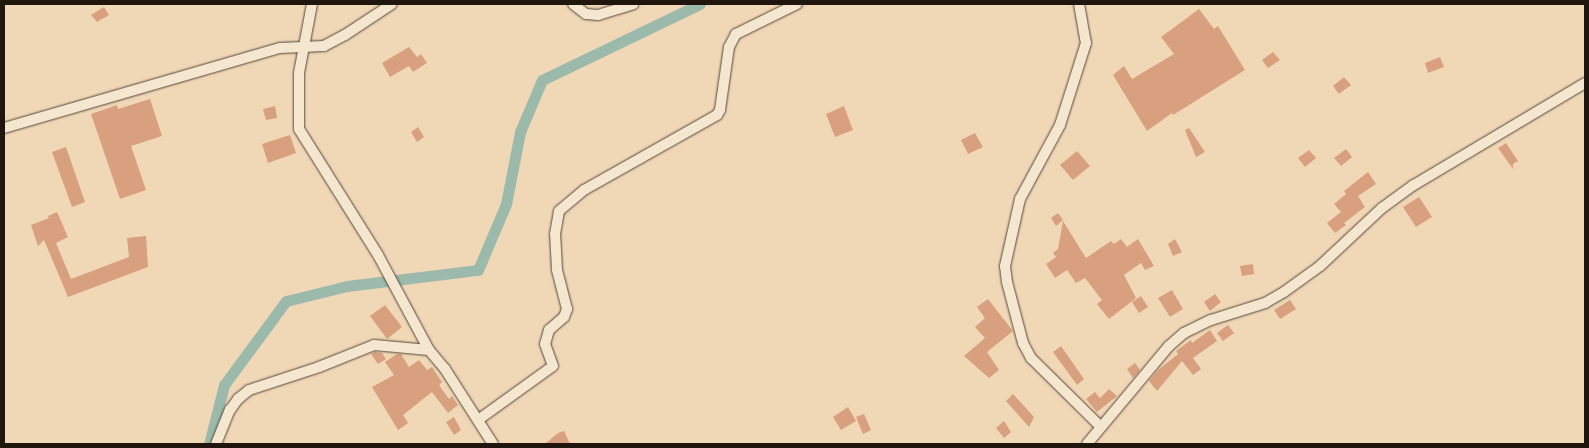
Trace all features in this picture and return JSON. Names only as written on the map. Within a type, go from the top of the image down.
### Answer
[{"type":"street","points":[[312,4],[299,73],[299,129],[378,255],[429,350],[445,370],[494,444]]},
{"type":"street","points":[[4,128],[280,48],[324,46],[345,35],[392,4]]},
{"type":"street","points":[[573,4],[586,14],[598,15],[633,4]]},
{"type":"street","points":[[478,420],[553,366],[545,344],[549,330],[564,317],[567,309],[557,270],[556,234],[559,210],[584,190],[717,115],[720,110],[729,47],[736,34],[782,8],[797,4]]},
{"type":"street","points":[[1079,4],[1086,43],[1060,125],[1020,199],[1005,266],[1008,291],[1023,343],[1031,358],[1101,427]]},
{"type":"street","points":[[1087,444],[1169,346],[1184,333],[1211,320],[1265,303],[1284,292],[1320,266],[1382,208],[1414,186],[1585,83]]},
{"type":"street","points":[[216,444],[230,410],[238,399],[249,390],[319,367],[374,345],[429,350]]},
{"type":"building","points":[[104,7],[109,15],[97,22],[91,15]]},
{"type":"building","points":[[1199,9],[1214,29],[1218,26],[1245,70],[1173,115],[1172,113],[1147,131],[1113,75],[1124,66],[1132,79],[1174,54],[1161,37]]},
{"type":"building","points":[[409,47],[417,57],[421,54],[427,63],[413,72],[409,66],[390,77],[382,63]]},
{"type":"building","points":[[1273,52],[1280,60],[1268,68],[1262,60]]},
{"type":"building","points":[[1440,57],[1444,67],[1428,73],[1425,63]]},
{"type":"building","points":[[1344,77],[1351,85],[1339,94],[1333,86]]},
{"type":"building","points":[[150,99],[162,136],[131,146],[146,190],[120,199],[91,114],[117,105],[118,109]]},
{"type":"building","points":[[275,106],[277,118],[266,120],[263,109]]},
{"type":"building","points":[[844,106],[853,130],[835,137],[826,114]]},
{"type":"building","points":[[418,127],[424,137],[417,142],[411,132]]},
{"type":"building","points":[[1189,128],[1205,152],[1196,157],[1185,130]]},
{"type":"building","points":[[975,133],[983,147],[968,154],[961,140]]},
{"type":"building","points":[[290,135],[296,153],[268,163],[262,144]]},
{"type":"building","points":[[1506,143],[1518,161],[1513,164],[1513,169],[1498,148]]},
{"type":"building","points":[[66,147],[85,202],[72,207],[52,152]]},
{"type":"building","points":[[1346,149],[1352,157],[1341,166],[1334,158]]},
{"type":"building","points":[[1309,150],[1316,158],[1305,167],[1298,158]]},
{"type":"building","points":[[1077,151],[1090,166],[1073,180],[1060,165]]},
{"type":"building","points":[[1368,172],[1376,184],[1358,196],[1365,207],[1344,223],[1346,225],[1335,233],[1327,223],[1341,212],[1334,204],[1346,194],[1344,191]]},
{"type":"building","points":[[1419,197],[1432,217],[1416,227],[1403,207]]},
{"type":"building","points":[[57,212],[68,237],[56,243],[71,279],[129,257],[127,238],[146,236],[148,267],[68,297],[44,240],[38,246],[31,225],[49,218],[48,216]]},
{"type":"building","points":[[1058,213],[1063,220],[1056,226],[1051,218]]},
{"type":"building","points":[[1063,221],[1086,258],[1111,241],[1114,244],[1121,239],[1127,247],[1138,239],[1154,266],[1145,270],[1141,263],[1124,275],[1136,298],[1109,319],[1097,304],[1102,300],[1085,278],[1076,283],[1067,270],[1055,278],[1046,264],[1056,257],[1053,253],[1058,249]]},
{"type":"building","points":[[1175,239],[1182,252],[1173,256],[1168,244]]},
{"type":"building","points":[[1253,264],[1254,274],[1242,276],[1240,266]]},
{"type":"building","points":[[1172,290],[1183,309],[1170,317],[1158,298]]},
{"type":"building","points":[[1215,294],[1221,302],[1210,311],[1204,302]]},
{"type":"building","points":[[1141,296],[1148,307],[1139,313],[1132,302]]},
{"type":"building","points":[[988,299],[1013,331],[987,352],[999,370],[989,378],[964,356],[985,338],[975,327],[985,318],[977,307]]},
{"type":"building","points":[[1290,300],[1296,309],[1280,319],[1274,310]]},
{"type":"building","points":[[385,305],[402,327],[387,339],[370,316]]},
{"type":"building","points":[[1228,325],[1234,333],[1223,341],[1217,333]]},
{"type":"building","points":[[1210,330],[1217,341],[1193,358],[1201,369],[1193,375],[1182,361],[1157,391],[1149,381],[1158,370],[1178,354],[1176,351],[1191,340],[1192,343]]},
{"type":"building","points":[[1061,346],[1084,379],[1077,385],[1053,352]]},
{"type":"building","points":[[375,352],[382,353],[386,359],[378,364],[371,354]]},
{"type":"building","points":[[397,354],[401,354],[409,367],[419,360],[427,370],[432,367],[442,382],[439,385],[449,399],[452,396],[458,405],[448,413],[432,392],[403,415],[408,423],[398,430],[372,387],[394,375],[385,362]]},
{"type":"building","points":[[1135,363],[1140,370],[1133,378],[1127,369]]},
{"type":"building","points":[[1109,389],[1117,396],[1097,412],[1086,399],[1095,392],[1100,398]]},
{"type":"building","points":[[1013,394],[1034,417],[1029,427],[1006,401]]},
{"type":"building","points":[[848,407],[856,421],[841,430],[833,417]]},
{"type":"building","points":[[864,414],[871,430],[863,434],[856,417]]},
{"type":"building","points":[[454,417],[461,430],[454,435],[446,422]]},
{"type":"building","points":[[1004,421],[1011,432],[1004,438],[996,428]]},
{"type":"building","points":[[564,431],[570,444],[545,444],[558,433]]},
{"type":"waterway","points":[[209,444],[224,385],[286,301],[347,286],[478,270],[506,204],[520,132],[542,80],[700,4]]}]
